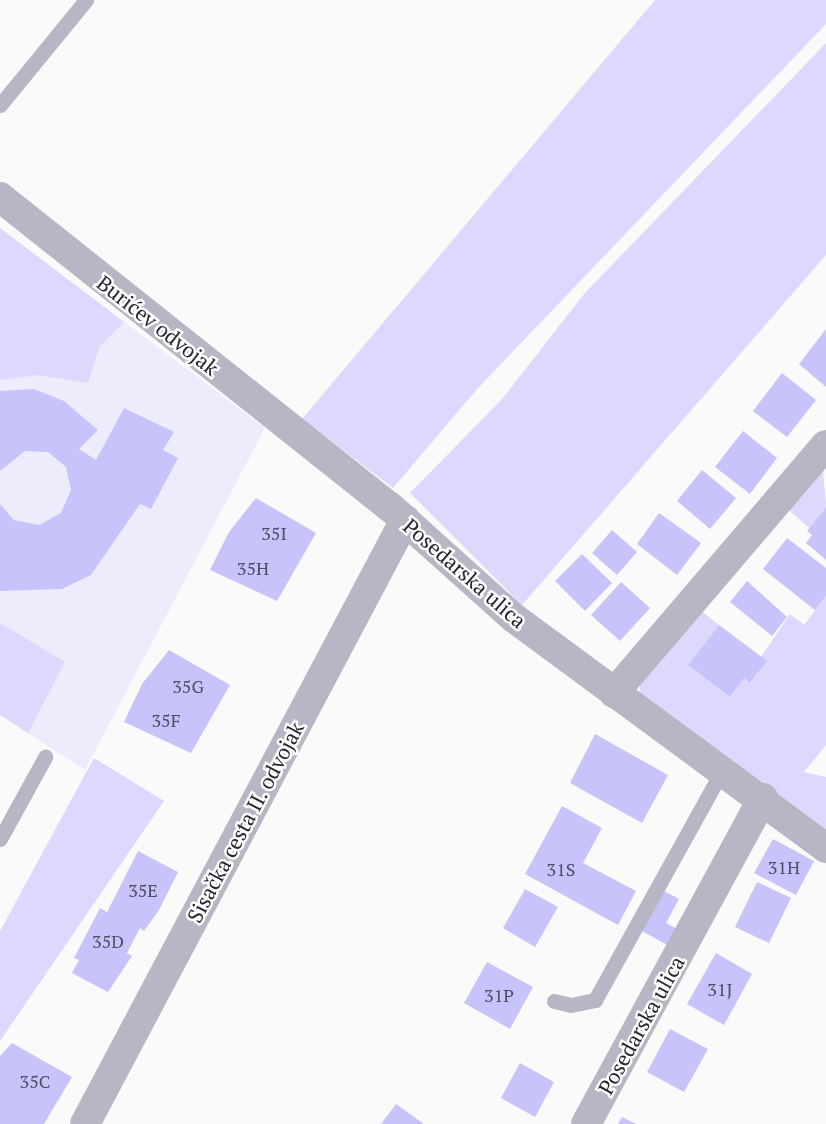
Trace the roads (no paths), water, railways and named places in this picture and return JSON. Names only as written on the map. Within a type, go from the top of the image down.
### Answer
[{"type":"street","name":"Burićev odvojak","points":[[0,197],[318,450]]},
{"type":"street","points":[[614,693],[826,445]]},
{"type":"street","name":"Posedarska ulica","points":[[318,450],[405,520],[514,618],[614,693],[763,798],[826,848]]},
{"type":"street","name":"Sisačka cesta II. odvojak","points":[[85,1124],[405,520]]},
{"type":"street","name":"Posedarska ulica","points":[[586,1124],[763,798]]},
{"type":"lane","points":[[0,105],[86,0]]},
{"type":"lane","points":[[0,839],[45,757]]},
{"type":"lane","points":[[554,1001],[586,1005],[595,1000],[722,771]]}]
